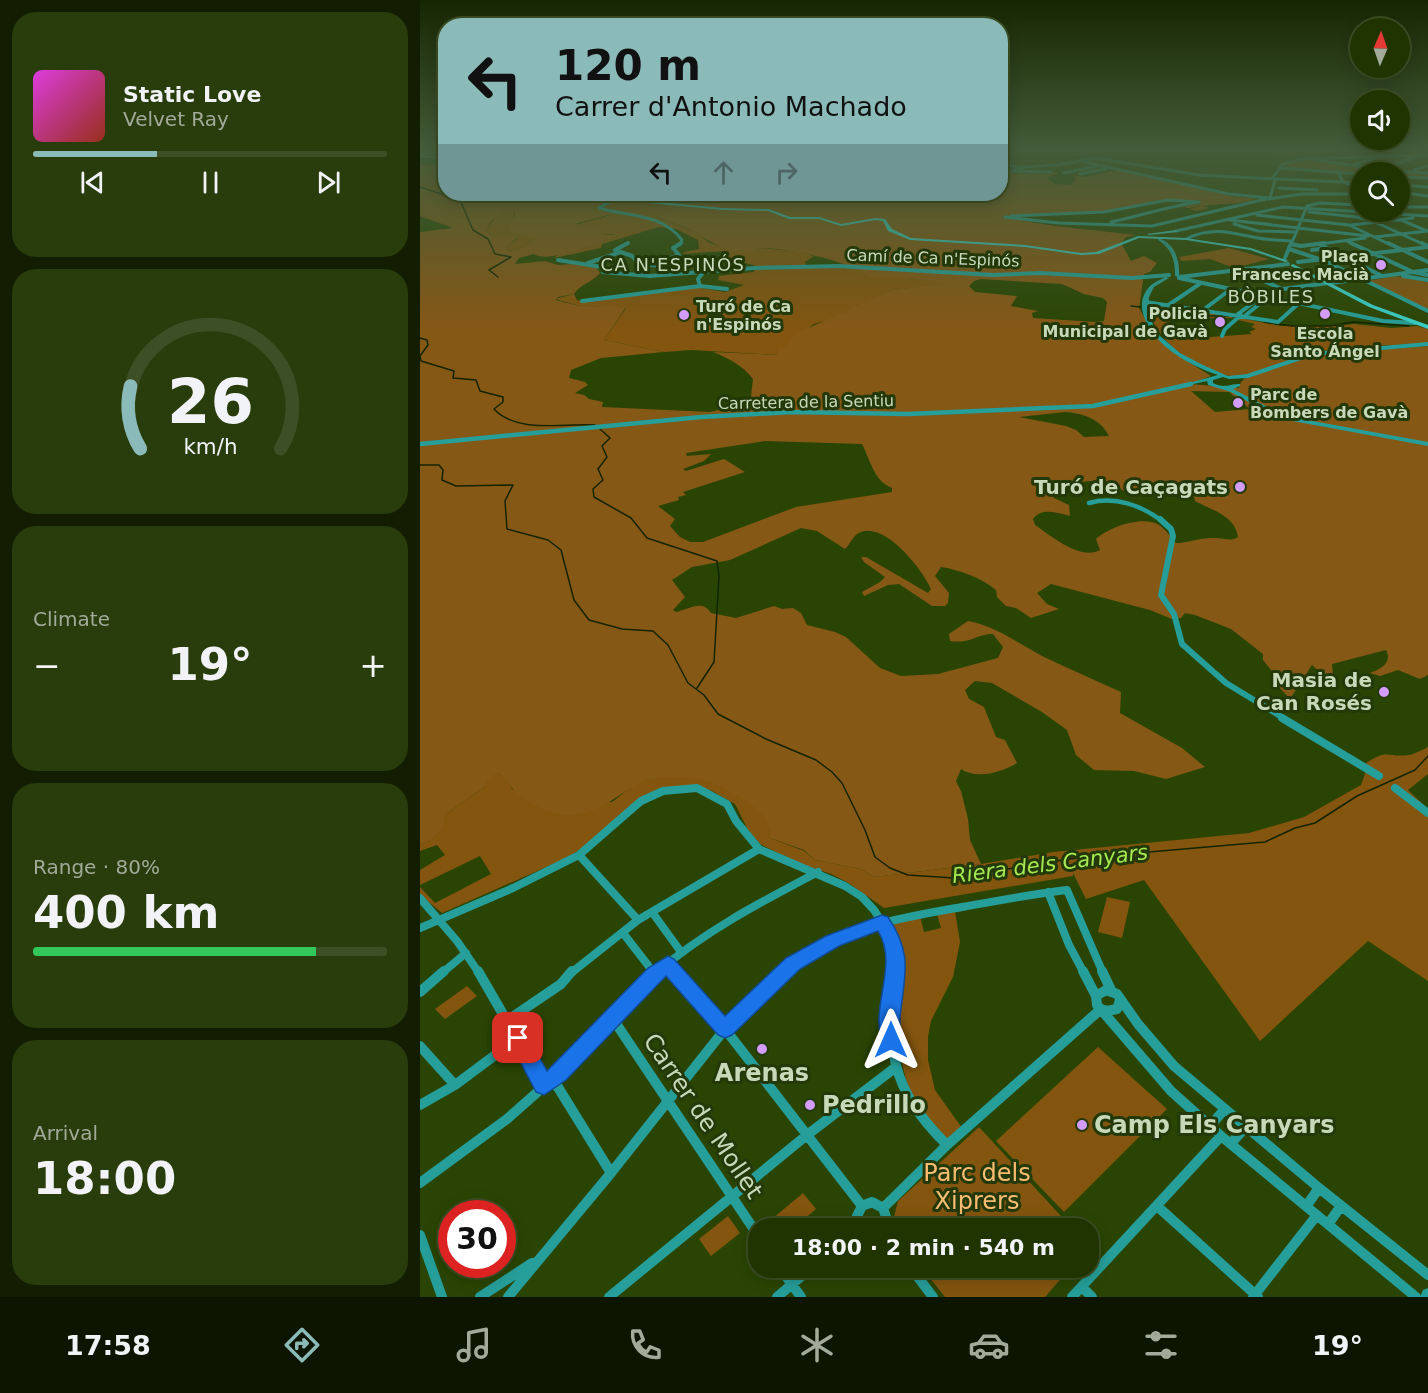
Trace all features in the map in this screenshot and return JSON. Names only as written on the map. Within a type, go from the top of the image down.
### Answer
[{"type":"main road","points":[[724,210],[765,210],[789,218],[819,218],[841,225],[879,219],[885,220],[890,230],[907,238],[1023,246],[1067,253],[1093,254],[1131,238],[1167,234],[1239,246],[1292,262],[1371,306],[1428,326]]},
{"type":"main road","points":[[1167,234],[1247,247],[1292,262]]},
{"type":"main road","points":[[1330,283],[1375,306],[1428,326]]},
{"type":"street","points":[[607,210],[650,217],[676,230],[682,240],[680,245],[673,248],[679,255],[650,266]]},
{"type":"street","points":[[1116,210],[1005,217],[1058,223],[1148,226],[1167,234],[1269,210]]},
{"type":"street","points":[[1111,223],[1164,210]]},
{"type":"street","points":[[1167,234],[1235,210]]},
{"type":"street","points":[[1287,210],[1296,210]]},
{"type":"street","points":[[1292,262],[1289,249],[1305,210]]},
{"type":"street","points":[[1308,210],[1350,216]]},
{"type":"street","points":[[1314,210],[1350,212]]},
{"type":"street","points":[[1257,215],[1349,225],[1428,262]]},
{"type":"street","points":[[1410,215],[1428,217]]},
{"type":"street","points":[[1410,216],[1428,217]]},
{"type":"street","points":[[1410,218],[1423,216]]},
{"type":"street","points":[[1297,230],[1231,222],[1260,231],[1297,230],[1312,229],[1375,222],[1428,246]]},
{"type":"street","points":[[1406,222],[1428,231]]},
{"type":"street","points":[[1188,238],[1204,231],[1229,230],[1242,226]]},
{"type":"street","points":[[1312,229],[1374,237]]},
{"type":"street","points":[[1229,230],[1301,246],[1428,231]]},
{"type":"street","points":[[1167,234],[1178,267],[1171,277]]},
{"type":"street","points":[[1347,240],[1413,272],[1428,275]]},
{"type":"street","points":[[628,243],[615,248],[632,256],[639,264],[688,266],[711,261],[719,264],[699,277],[700,286]]},
{"type":"street","points":[[1319,244],[1383,276]]},
{"type":"street","points":[[1378,246],[1390,245]]},
{"type":"street","points":[[1241,394],[1238,383],[1188,360],[1161,340],[1150,325],[1145,305],[1151,288],[1171,277],[1428,246]]},
{"type":"street","points":[[1312,250],[1327,248]]},
{"type":"street","points":[[1289,249],[1322,259],[1396,298],[1428,311]]},
{"type":"street","points":[[585,264],[622,252]]},
{"type":"street","points":[[1322,254],[1335,252]]},
{"type":"street","name":"Camí de Ca n'Espinós","points":[[558,260],[600,266],[603,272],[635,275],[839,266],[993,275],[1040,273],[1132,278],[1171,277]]},
{"type":"street","points":[[1238,270],[1283,289]]},
{"type":"street","points":[[1222,336],[1225,329],[1265,296],[1283,289],[1428,270]]},
{"type":"street","points":[[1394,275],[1428,280]]},
{"type":"street","points":[[1171,277],[1383,321],[1415,323]]},
{"type":"street","points":[[1167,306],[1201,283]]},
{"type":"street","points":[[582,301],[700,286],[727,289]]},
{"type":"street","points":[[1203,310],[1231,289]]},
{"type":"street","points":[[1242,315],[1265,296]]},
{"type":"street","points":[[1145,305],[1203,310],[1278,322],[1299,303]]},
{"type":"street","points":[[1227,377],[1246,376],[1312,354],[1428,344]]},
{"type":"street","points":[[1206,369],[1211,378],[1209,382],[1217,387]]},
{"type":"street","points":[[1225,388],[1238,383],[1246,376]]},
{"type":"street","name":"Carretera de la Sentiu","points":[[420,444],[701,417],[792,412],[908,414],[1093,406],[1211,378],[1227,377]]},
{"type":"street","name":"Carretera de la Sentiu","points":[[1191,384],[1225,388]]},
{"type":"street","points":[[1225,388],[1241,394],[1268,413],[1295,421],[1428,444]]},
{"type":"street","points":[[1089,503],[1101,499],[1113,500],[1164,520],[1173,532],[1163,573],[1161,595],[1175,615],[1180,641],[1205,668],[1286,721],[1304,728],[1356,759],[1379,776]]},
{"type":"street","points":[[420,928],[513,888],[579,855],[641,801],[663,791],[697,788],[724,801],[759,849],[845,885],[862,897],[882,922],[893,939],[896,966],[890,1021],[896,1067],[904,1092],[925,1122],[947,1145]]},
{"type":"street","points":[[1395,788],[1428,813]]},
{"type":"street","points":[[508,1020],[561,984],[574,969],[638,920],[759,849]]},
{"type":"street","points":[[579,855],[638,920]]},
{"type":"street","points":[[420,1182],[450,1163],[507,1119],[559,1073],[655,974],[681,952],[739,914],[818,872]]},
{"type":"street","points":[[512,1295],[536,1261],[611,1173],[725,1029],[793,963],[832,941],[882,922],[917,913],[1067,890],[1087,941],[1111,990],[1174,1066],[1224,1110],[1428,1275]]},
{"type":"street","points":[[1048,892],[1069,945],[1096,996],[1095,1000],[1171,1091],[1221,1136],[1416,1297]]},
{"type":"street","points":[[420,898],[466,953],[508,1020],[544,1085]]},
{"type":"street","points":[[652,912],[681,952]]},
{"type":"street","points":[[623,933],[655,974]]},
{"type":"street","points":[[420,992],[466,953]]},
{"type":"street","points":[[668,964],[725,1029],[862,1206]]},
{"type":"street","points":[[1096,996],[1102,991],[1111,990]]},
{"type":"street","points":[[1101,1009],[1107,1011],[1117,1009],[1120,1000]]},
{"type":"street","points":[[884,1208],[947,1145],[1101,1009]]},
{"type":"street","name":"Carrer de Mollet","points":[[613,1019],[748,1222]]},
{"type":"street","points":[[420,1105],[455,1085],[518,1038]]},
{"type":"street","points":[[420,1046],[455,1085]]},
{"type":"street","points":[[609,1297],[807,1135],[896,1067]]},
{"type":"street","points":[[544,1085],[556,1084],[611,1173]]},
{"type":"street","points":[[1210,1126],[1224,1110]]},
{"type":"street","points":[[1231,1143],[1246,1127]]},
{"type":"street","points":[[1072,1297],[1221,1136]]},
{"type":"street","points":[[1307,1205],[1319,1188]]},
{"type":"street","points":[[858,1218],[862,1206],[872,1202],[884,1208]]},
{"type":"street","points":[[1157,1206],[1255,1296],[1317,1215]]},
{"type":"street","points":[[1329,1223],[1341,1206]]},
{"type":"street","points":[[884,1208],[884,1218]]},
{"type":"street","points":[[420,1235],[442,1297]]},
{"type":"street","points":[[480,1297],[536,1261]]},
{"type":"street","points":[[788,1278],[801,1297]]},
{"type":"street","points":[[777,1297],[799,1278]]},
{"type":"street","points":[[919,1278],[933,1297]]},
{"type":"street","points":[[1082,1287],[1092,1297]]},
{"type":"green space","points":[[501,210],[514,210],[515,235],[536,237],[524,247],[509,251],[508,246],[518,238],[495,237],[486,230]]},
{"type":"green space","points":[[601,210],[673,210],[657,217],[693,231],[710,243],[742,254],[763,248],[800,252],[814,256],[805,262],[806,266],[848,266],[862,272],[868,278],[910,278],[942,285],[892,290],[835,318],[814,324],[779,355],[691,350],[664,352],[604,340],[626,308],[580,306],[555,299],[574,294],[577,300],[585,302],[695,287],[725,292],[744,285],[718,280],[719,276],[754,272],[756,266],[725,257],[724,251],[683,254],[699,249],[698,240],[676,229],[659,227],[602,244],[601,248],[554,258],[562,252],[577,250],[615,234],[599,234],[602,227],[575,225],[614,214]]},
{"type":"green space","points":[[1229,248],[1269,259],[1234,268],[1210,259],[1181,261],[1179,257]]},
{"type":"green space","points":[[1396,276],[1428,282],[1428,310],[1367,281]]},
{"type":"green space","points":[[1150,306],[1234,315],[1232,318],[1167,318],[1173,327],[1211,337],[1252,334],[1249,332],[1256,329],[1251,327],[1255,324],[1238,320],[1240,318],[1281,326],[1354,324],[1392,328],[1417,326],[1428,329],[1428,343],[1331,350],[1309,354],[1255,373],[1235,376],[1208,370],[1180,353],[1158,331]]},
{"type":"green space","points":[[1428,747],[1428,774],[1408,790],[1428,809],[1392,788],[1428,817],[1428,981],[1368,941],[1260,1041],[1144,880],[1086,899],[1073,873],[1073,876],[884,908],[847,882],[798,863],[760,844],[748,830],[735,804],[712,791],[697,786],[663,788],[569,857],[442,913],[420,895],[420,887],[435,903],[491,874],[480,856],[420,885],[420,870],[445,855],[437,845],[420,851],[420,845],[430,841],[441,829],[446,814],[483,788],[490,777],[498,773],[508,779],[512,789],[612,802],[642,781],[682,777],[710,781],[734,792],[763,812],[770,828],[770,838],[804,851],[815,860],[861,869],[874,877],[981,864],[1053,852],[1249,833],[1304,817],[1361,785],[1366,763],[1374,758],[1384,755],[1409,755]]},
{"type":"green space","points":[[1107,897],[1130,902],[1122,938],[1098,932]]},
{"type":"green space","points":[[955,911],[960,942],[953,977],[931,1021],[928,1037],[928,1060],[935,1090],[962,1128],[946,1142],[916,1103],[906,1081],[897,1026],[900,959],[888,923],[920,916],[924,932],[941,928],[937,914]]},
{"type":"green space","points":[[467,986],[477,996],[445,1019],[435,1009]]},
{"type":"green space","name":"Camp Els Canyars","points":[[1098,1047],[1167,1109],[1064,1212],[996,1141]]},
{"type":"green space","name":"Parc dels Xiprers","points":[[979,1127],[1063,1218],[894,1218],[898,1201]]},
{"type":"green space","points":[[803,1193],[816,1209],[806,1218],[773,1218]]},
{"type":"green space","points":[[728,1216],[740,1233],[711,1256],[699,1239]]},
{"type":"green space","name":"Parc dels Xiprers","points":[[930,1278],[1061,1278],[1045,1297],[945,1297]]},
{"type":"shaded area","points":[[420,210],[501,210],[499,216],[492,220],[486,230],[495,237],[518,237],[508,246],[509,251],[524,247],[535,238],[515,235],[509,229],[515,215],[514,210],[602,210],[616,213],[575,224],[585,227],[602,226],[600,234],[616,235],[599,243],[562,254],[541,256],[534,254],[519,258],[515,264],[545,261],[558,265],[574,264],[597,268],[600,273],[574,294],[558,297],[555,300],[580,306],[626,307],[604,340],[664,352],[601,358],[571,370],[569,378],[588,385],[575,393],[603,402],[602,407],[710,412],[750,405],[753,379],[735,363],[713,352],[778,355],[779,348],[787,346],[791,338],[802,331],[892,290],[942,284],[910,278],[868,278],[850,266],[836,261],[789,251],[765,248],[746,254],[738,253],[717,245],[685,227],[656,216],[672,210],[1114,210],[1001,217],[1136,235],[1126,237],[1121,243],[1131,261],[1144,256],[1157,263],[1150,272],[1144,274],[1139,308],[1147,322],[1147,327],[1171,351],[1211,376],[1190,384],[1239,388],[1244,379],[1305,358],[1327,354],[1428,346],[1428,675],[1420,679],[1398,670],[1380,676],[1370,673],[1387,662],[1386,650],[1332,664],[1333,675],[1326,678],[1312,665],[1290,699],[1278,686],[1279,680],[1263,660],[1263,654],[1231,629],[1195,615],[1185,613],[1181,618],[1172,619],[1150,610],[1051,584],[1037,593],[1047,604],[1059,609],[1031,618],[1016,608],[1006,606],[997,597],[996,590],[977,578],[941,567],[935,576],[949,593],[948,603],[945,606],[932,606],[899,584],[888,585],[864,596],[862,592],[885,577],[864,562],[861,557],[866,557],[928,593],[931,589],[920,570],[902,550],[881,534],[871,531],[858,533],[845,549],[817,531],[801,528],[730,560],[692,567],[672,580],[685,597],[673,610],[676,612],[700,606],[711,613],[736,618],[774,606],[782,609],[793,608],[801,613],[807,625],[846,637],[880,668],[901,676],[938,674],[998,658],[1003,647],[993,634],[958,642],[950,641],[949,634],[968,621],[979,623],[1044,657],[1121,692],[1120,713],[1182,748],[1205,767],[1166,779],[1134,771],[1094,770],[1076,755],[1067,730],[1042,712],[992,683],[975,681],[965,690],[969,699],[984,707],[996,737],[1005,740],[1017,763],[989,774],[974,774],[961,769],[956,781],[968,819],[970,840],[981,864],[874,877],[861,869],[815,860],[804,850],[770,838],[766,819],[760,811],[744,800],[715,784],[686,777],[645,781],[586,813],[566,815],[545,809],[517,794],[505,778],[498,773],[490,778],[483,788],[446,814],[442,829],[430,841],[420,845],[420,232],[453,228],[420,216]],"holes":[[[981,279],[1062,284],[1084,294],[1103,298],[1107,302],[1104,321],[1033,318],[1032,313],[1038,311],[1011,306],[1017,296],[975,292],[969,286]],[[1191,391],[1229,392],[1250,409],[1215,412]],[[1065,412],[1096,421],[1109,436],[1084,437],[1076,430],[1066,426],[1019,417]],[[765,441],[862,444],[873,469],[881,480],[892,488],[892,492],[796,507],[703,542],[690,542],[680,537],[670,526],[675,519],[658,506],[679,500],[678,497],[686,495],[683,492],[745,472],[724,459],[686,471],[683,469],[704,461],[711,454],[687,456],[686,453]],[[1104,480],[1126,492],[1167,489],[1193,491],[1195,501],[1227,518],[1232,523],[1238,537],[1230,540],[1205,538],[1176,543],[1159,525],[1144,521],[1109,530],[1096,539],[1100,550],[1092,553],[1075,550],[1035,525],[1033,519],[1041,513],[1050,512],[1070,516],[1069,505],[1054,498],[1049,491],[1051,484]]]},
{"type":"waterway","points":[[464,210],[473,230],[488,239],[495,254],[511,257],[489,270],[498,277]]},
{"type":"waterway","points":[[1131,306],[1141,307]]},
{"type":"waterway","points":[[1149,308],[1196,316],[1229,316]]},
{"type":"waterway","points":[[1264,322],[1292,326],[1330,326],[1353,322],[1409,326]]},
{"type":"waterway","points":[[420,338],[427,340],[428,345],[420,356],[421,361],[454,371],[453,378],[476,380],[480,391],[503,397],[503,402],[494,409],[504,417],[528,425],[595,425]]},
{"type":"waterway","points":[[600,429],[610,438],[602,446],[607,457],[598,469],[603,480],[593,489],[594,497],[631,518],[647,538],[717,561],[719,576],[714,662],[697,688]]},
{"type":"waterway","name":"Riera dels Canyars","points":[[420,465],[439,465],[443,470],[442,480],[456,486],[513,485],[505,501],[507,529],[548,540],[561,550],[574,600],[589,620],[622,629],[653,631],[668,645],[688,683],[704,695],[718,714],[766,739],[816,760],[832,772],[842,783],[865,830],[875,857],[890,868],[908,875],[954,878],[1068,859],[1265,842],[1295,828],[1315,823],[1357,796],[1415,770],[1428,756]]},
{"type":"place","name":"Plaça Francesc Macià","points":[[1381,265]]},
{"type":"place","name":"Escola Santo Ángel","points":[[1325,314]]},
{"type":"place","name":"Turó de Ca n'Espinós","points":[[684,315]]},
{"type":"place","name":"Policia Municipal de Gavà","points":[[1220,322]]},
{"type":"place","name":"Parc de Bombers de Gavà","points":[[1238,403]]},
{"type":"place","name":"Turó de Caçagats","points":[[1240,487]]},
{"type":"place","name":"Masia de Can Rosés","points":[[1384,692]]},
{"type":"place","name":"Arenas","points":[[762,1049]]},
{"type":"place","name":"Pedrillo","points":[[810,1105]]},
{"type":"place","name":"Camp Els Canyars","points":[[1082,1125]]},
{"type":"district","name":"CA N'ESPINÓS","points":[[673,264]]},
{"type":"district","name":"BÒBILES","points":[[1271,296]]},
{"type":"route","points":[[518,1038],[544,1085],[613,1019],[655,974],[668,964],[725,1029],[793,963],[832,941],[882,922],[893,939],[896,966],[890,1021],[891,1040]]}]
